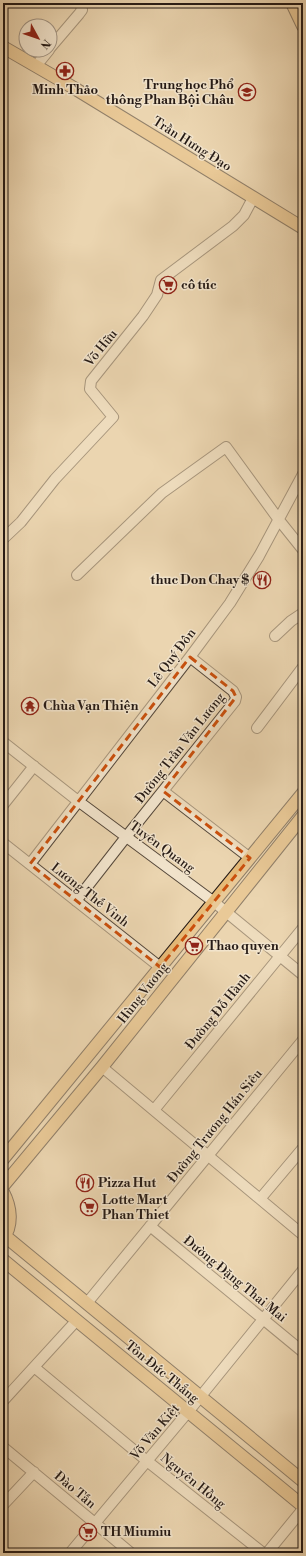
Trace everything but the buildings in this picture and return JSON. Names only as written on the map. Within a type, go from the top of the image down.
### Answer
[{"type":"main road","points":[[292,3],[303,26]]},
{"type":"main road","name":"Trần Hưng Đạo","points":[[3,48],[74,88],[303,228]]},
{"type":"main road","name":"Hùng Vương","points":[[3,1159],[303,793]]},
{"type":"main road","name":"Hùng Vương","points":[[3,1186],[102,1067],[225,911],[303,816]]},
{"type":"main road","points":[[3,1192],[10,1212],[9,1224],[4,1238]]},
{"type":"main road","name":"Tôn Đức Thắng","points":[[4,1238],[87,1303],[303,1481]]},
{"type":"main road","name":"Tôn Đức Thắng","points":[[3,1260],[303,1506]]},
{"type":"street","points":[[58,38],[82,10],[81,6]]},
{"type":"street","points":[[36,66],[42,58]]},
{"type":"street","name":"Võ Hữu","points":[[3,539],[21,522],[55,479],[113,417],[90,389],[91,380],[146,311],[157,295],[161,280],[233,226],[244,215],[253,198]]},
{"type":"street","points":[[77,574],[162,493],[226,447],[279,520],[303,550]]},
{"type":"street","name":"Lê Quý Đôn","points":[[30,864],[190,657],[246,578],[303,474]]},
{"type":"street","points":[[275,636],[291,621],[303,613]]},
{"type":"street","name":"Đường Trần Văn Lương","points":[[76,901],[235,701],[236,697],[233,691],[190,657]]},
{"type":"street","points":[[257,728],[303,668]]},
{"type":"street","name":"Tuyên Quang","points":[[3,742],[78,801],[214,902],[303,975]]},
{"type":"street","points":[[3,805],[34,766]]},
{"type":"street","points":[[163,791],[250,858]]},
{"type":"street","name":"Lương Thế Vinh","points":[[3,843],[160,967]]},
{"type":"street","name":"Đường Đỗ Hành","points":[[154,1110],[303,928]]},
{"type":"street","name":"Đường Trương Hán Siêu","points":[[87,1303],[303,1040]]},
{"type":"street","points":[[102,1067],[303,1235]]},
{"type":"street","points":[[260,1199],[303,1148]]},
{"type":"street","name":"Đường Đặng Thai Mai","points":[[150,1226],[303,1352]]},
{"type":"street","name":"Võ Văn Kiệt","points":[[70,1553],[96,1524],[201,1397],[303,1270]]},
{"type":"street","points":[[3,1401],[77,1320]]},
{"type":"street","name":"Nguyên Hồng","points":[[34,1367],[147,1461],[263,1553]]},
{"type":"street","name":"Đào Tấn","points":[[3,1447],[131,1553]]},
{"type":"street","points":[[3,1506],[34,1472]]},
{"type":"street","points":[[267,1553],[303,1509]]},
{"type":"highlighted area","points":[[190,657],[233,691],[236,697],[163,791],[250,858],[160,967],[30,864]]},
{"type":"place","name":"Minh Thảo","points":[[65,71]]},
{"type":"place","name":"Trung học Phổ thông Phan Bội Châu","points":[[247,92]]},
{"type":"place","name":"cô túc","points":[[168,285]]},
{"type":"place","name":"thuc Don Chay $","points":[[262,580]]},
{"type":"place","name":"Chùa Vạn Thiện","points":[[30,706]]},
{"type":"place","name":"Thao quyen","points":[[194,946]]},
{"type":"place","name":"Pizza Hut","points":[[85,1183]]},
{"type":"place","name":"Lotte Mart Phan Thiet","points":[[89,1207]]},
{"type":"place","name":"TH Miumiu","points":[[88,1532]]}]
